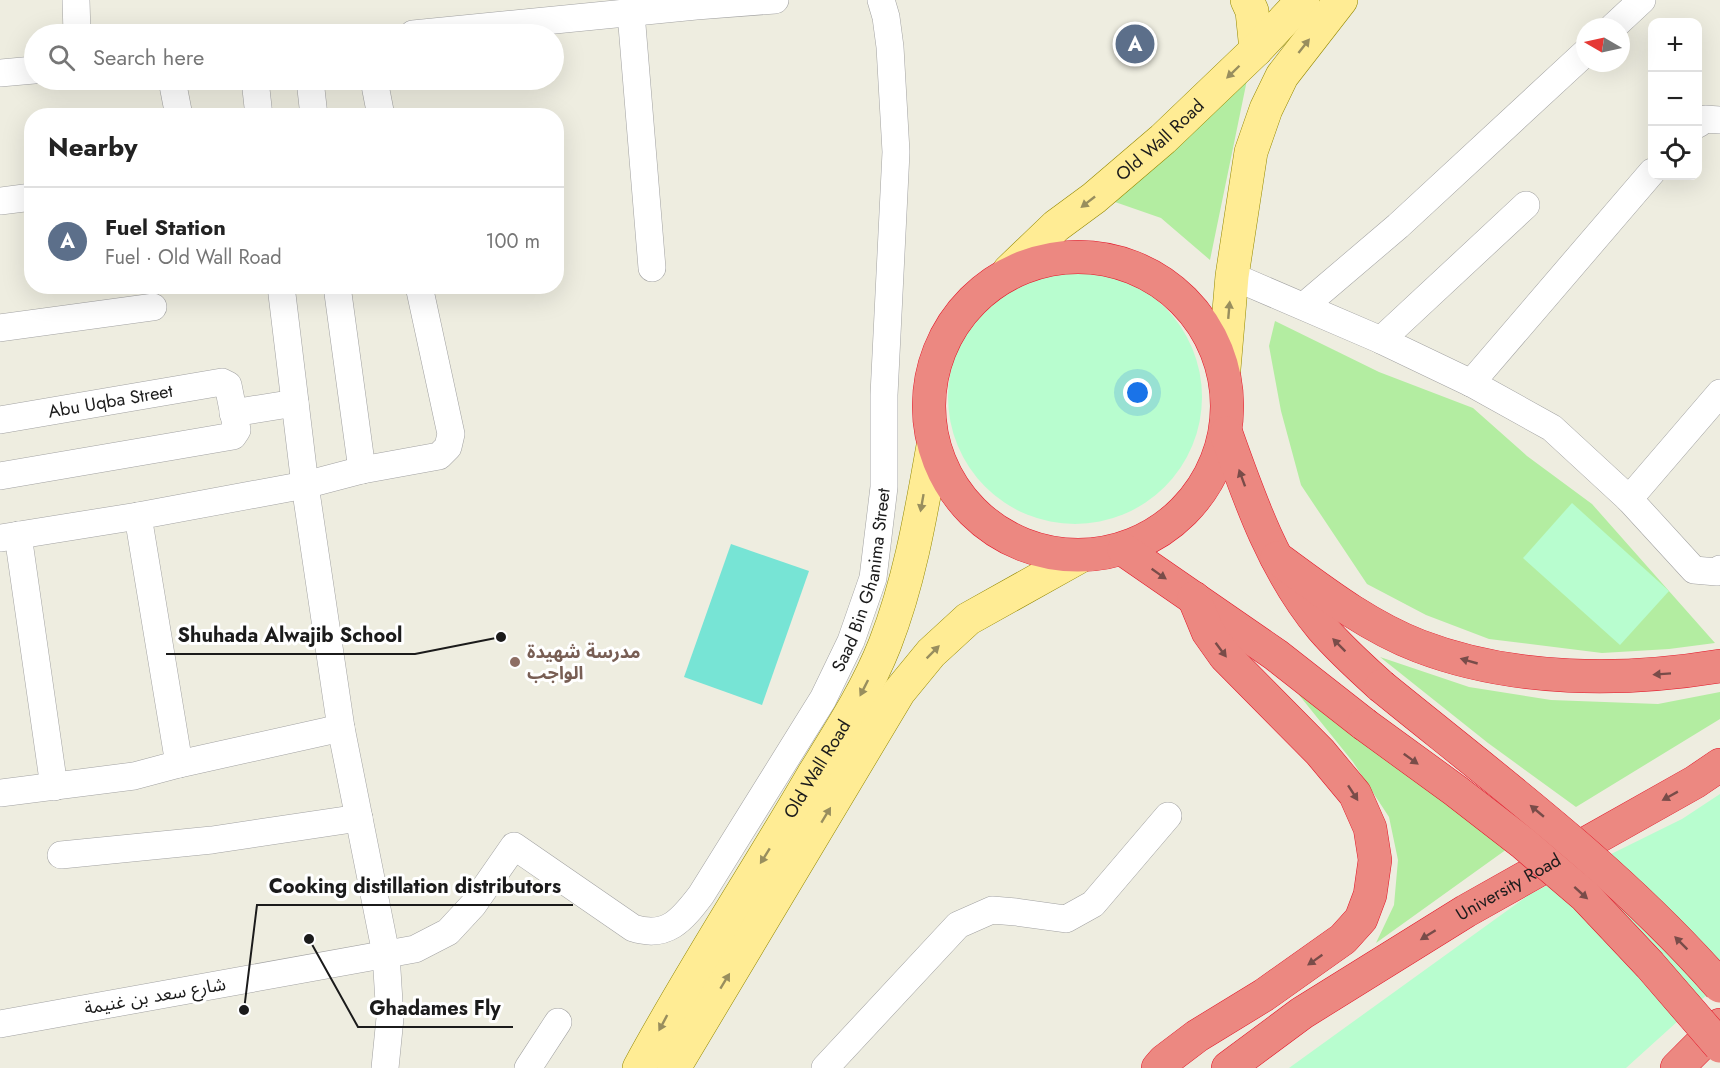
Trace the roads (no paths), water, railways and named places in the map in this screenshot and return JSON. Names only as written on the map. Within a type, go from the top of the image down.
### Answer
[{"type":"highway","points":[[1061,256],[1114,259],[1163,282],[1201,320],[1224,369],[1228,400],[1226,433],[1207,483],[1171,524],[1124,550],[1079,557],[1030,549],[989,528],[953,490],[933,446],[928,394],[940,345],[969,302],[1009,271],[1061,256]]},
{"type":"highway","points":[[1226,433],[1245,486],[1277,558],[1297,594],[1323,629],[1381,686],[1534,808],[1616,880],[1684,946],[1720,986]]},
{"type":"highway","points":[[1124,550],[1276,655],[1523,843],[1585,896],[1650,965],[1720,1046]]},
{"type":"highway","points":[[1277,558],[1330,597],[1370,622],[1419,646],[1478,663],[1551,674],[1618,677],[1677,673],[1720,666]]},
{"type":"highway","points":[[1158,1068],[1171,1055],[1197,1036],[1264,995],[1343,939],[1361,919],[1370,896],[1374,860],[1370,828],[1355,794],[1320,752],[1225,656],[1208,632],[1194,598]]},
{"type":"highway","name":"University Road","points":[[1302,1013],[1466,912],[1695,782],[1720,765]]},
{"type":"highway","points":[[1175,1068],[1302,1013]]},
{"type":"highway","points":[[1228,1068],[1302,1013]]},
{"type":"highway","points":[[1677,1068],[1720,1025]]},
{"type":"main road","points":[[1247,0],[1252,11],[1257,50]]},
{"type":"main road","name":"Old Wall Road","points":[[1009,271],[1056,226],[1094,198],[1163,139],[1257,50],[1303,0]]},
{"type":"main road","points":[[1224,369],[1232,276],[1251,152],[1266,109],[1282,76],[1341,0]]},
{"type":"main road","name":"Old Wall Road","points":[[639,1068],[669,1013],[855,704],[880,655],[906,582],[933,446]]},
{"type":"main road","name":"Old Wall Road","points":[[674,1068],[899,692],[931,653],[968,619],[1079,557]]},
{"type":"street","points":[[76,0],[77,24]]},
{"type":"street","points":[[517,24],[631,13],[696,3],[775,0]]},
{"type":"street","name":"شارع سعد بن غنيمة","points":[[0,1024],[415,949],[448,933],[473,905],[514,846],[633,928],[645,932],[659,932],[682,920],[701,895],[823,699],[851,641],[873,578],[884,487],[884,395],[896,152],[890,47],[881,0]]},
{"type":"street","points":[[1623,18],[1642,0]]},
{"type":"street","points":[[631,13],[652,268]]},
{"type":"street","points":[[1304,306],[1398,226],[1576,61]]},
{"type":"street","points":[[0,73],[24,71]]},
{"type":"street","points":[[174,90],[177,108]]},
{"type":"street","points":[[256,90],[258,108]]},
{"type":"street","points":[[310,90],[313,108]]},
{"type":"street","points":[[376,90],[379,108]]},
{"type":"street","points":[[1702,121],[1705,119],[1720,120]]},
{"type":"street","points":[[1471,384],[1648,178]]},
{"type":"street","points":[[0,201],[24,198]]},
{"type":"street","points":[[1381,340],[1526,205]]},
{"type":"street","points":[[1232,276],[1381,340],[1471,384],[1552,428],[1629,499],[1694,570],[1717,572],[1720,569]]},
{"type":"street","points":[[282,294],[305,485],[341,728],[386,954],[390,1018],[385,1068]]},
{"type":"street","points":[[339,294],[362,470]]},
{"type":"street","points":[[54,787],[9,536],[138,516],[305,485],[362,470],[439,456],[448,447],[451,434],[421,294]]},
{"type":"street","points":[[0,328],[153,307]]},
{"type":"street","name":"Abu Uqba Street","points":[[0,420],[222,382],[228,385],[233,413]]},
{"type":"street","points":[[1629,499],[1720,393]]},
{"type":"street","points":[[0,476],[233,436],[237,430],[233,413],[295,403]]},
{"type":"street","points":[[138,516],[179,764]]},
{"type":"street","points":[[0,793],[134,776],[341,728]]},
{"type":"street","points":[[825,1068],[958,925],[992,910],[1066,919],[1093,904],[1168,816]]},
{"type":"street","points":[[61,855],[212,840],[359,818]]},
{"type":"street","points":[[528,1068],[558,1022]]},
{"type":"place","name":"Fuel Station","points":[[1135,44]]},
{"type":"place","name":"Shuhada Alwajib School","points":[[501,637]]},
{"type":"place","name":"مدرسة شهيدة الواجب","points":[[515,662]]},
{"type":"place","name":"Ghadames Fly","points":[[309,939]]},
{"type":"place","name":"Cooking distillation distributors","points":[[244,1010]]}]
